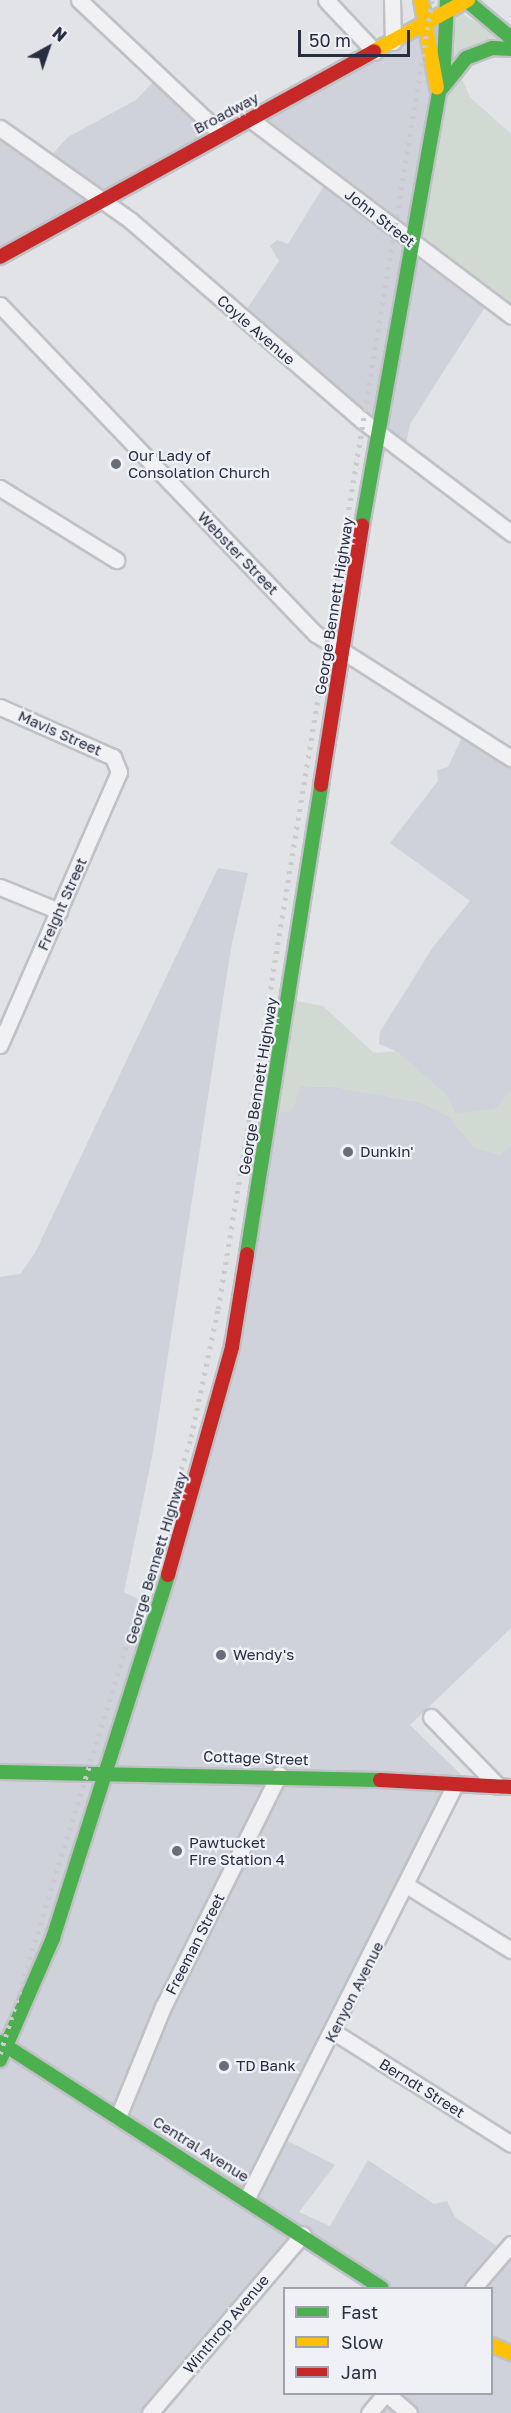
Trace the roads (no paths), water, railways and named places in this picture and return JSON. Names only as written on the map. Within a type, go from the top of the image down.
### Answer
[{"type":"main road","name":"George Bennett Highway","points":[[422,0],[428,24],[436,93]]},
{"type":"main road","name":"Broadway","points":[[0,257],[250,118],[428,24],[446,7],[467,1]]},
{"type":"main road","points":[[467,1],[511,38]]},
{"type":"main road","name":"George Bennett Highway","points":[[0,2060],[3,2044],[32,1995],[106,1774],[181,1535],[230,1357],[344,652],[377,432],[409,241],[436,93],[447,46],[446,7]]},
{"type":"main road","points":[[436,93],[466,58],[492,48],[511,49]]},
{"type":"main road","name":"Cottage Street","points":[[0,1772],[279,1774],[505,1786]]},
{"type":"main road","name":"Central Avenue","points":[[3,2044],[303,2234],[379,2287]]},
{"type":"main road","points":[[493,2345],[511,2353]]},
{"type":"street","points":[[79,0],[221,134]]},
{"type":"street","points":[[326,0],[375,52]]},
{"type":"street","points":[[393,0],[393,42]]},
{"type":"street","name":"John Street","points":[[250,118],[409,241],[511,316]]},
{"type":"street","name":"Coyle Avenue","points":[[0,128],[100,202],[130,220],[377,432],[511,533]]},
{"type":"street","name":"Webster Street","points":[[0,305],[316,634],[508,751]]},
{"type":"street","points":[[0,488],[116,561]]},
{"type":"street","name":"Mavis Street","points":[[0,706],[119,763]]},
{"type":"street","name":"Freight Street","points":[[0,1045],[119,772],[119,763]]},
{"type":"street","points":[[0,887],[59,911]]},
{"type":"street","points":[[431,1717],[505,1786]]},
{"type":"street","name":"Freeman Street","points":[[118,2116],[163,2007],[279,1774]]},
{"type":"street","name":"Kenyon Avenue","points":[[247,2198],[408,1886],[455,1785]]},
{"type":"street","points":[[408,1886],[511,1950]]},
{"type":"street","name":"Berndt Street","points":[[334,2032],[511,2144]]},
{"type":"street","name":"Winthrop Avenue","points":[[150,2413],[303,2234]]},
{"type":"street","points":[[476,2287],[511,2244]]},
{"type":"street","points":[[369,2413],[385,2395]]},
{"type":"street","points":[[387,2395],[409,2413]]},
{"type":"railway","points":[[0,2054],[191,1437],[218,1309],[432,0]]},
{"type":"place","name":"Our Lady of Consolation Church","points":[[116,464]]},
{"type":"place","name":"Dunkin'","points":[[348,1152]]},
{"type":"place","name":"Wendy's","points":[[221,1655]]},
{"type":"place","name":"Pawtucket Fire Station 4","points":[[177,1851]]},
{"type":"place","name":"TD Bank","points":[[224,2066]]}]
